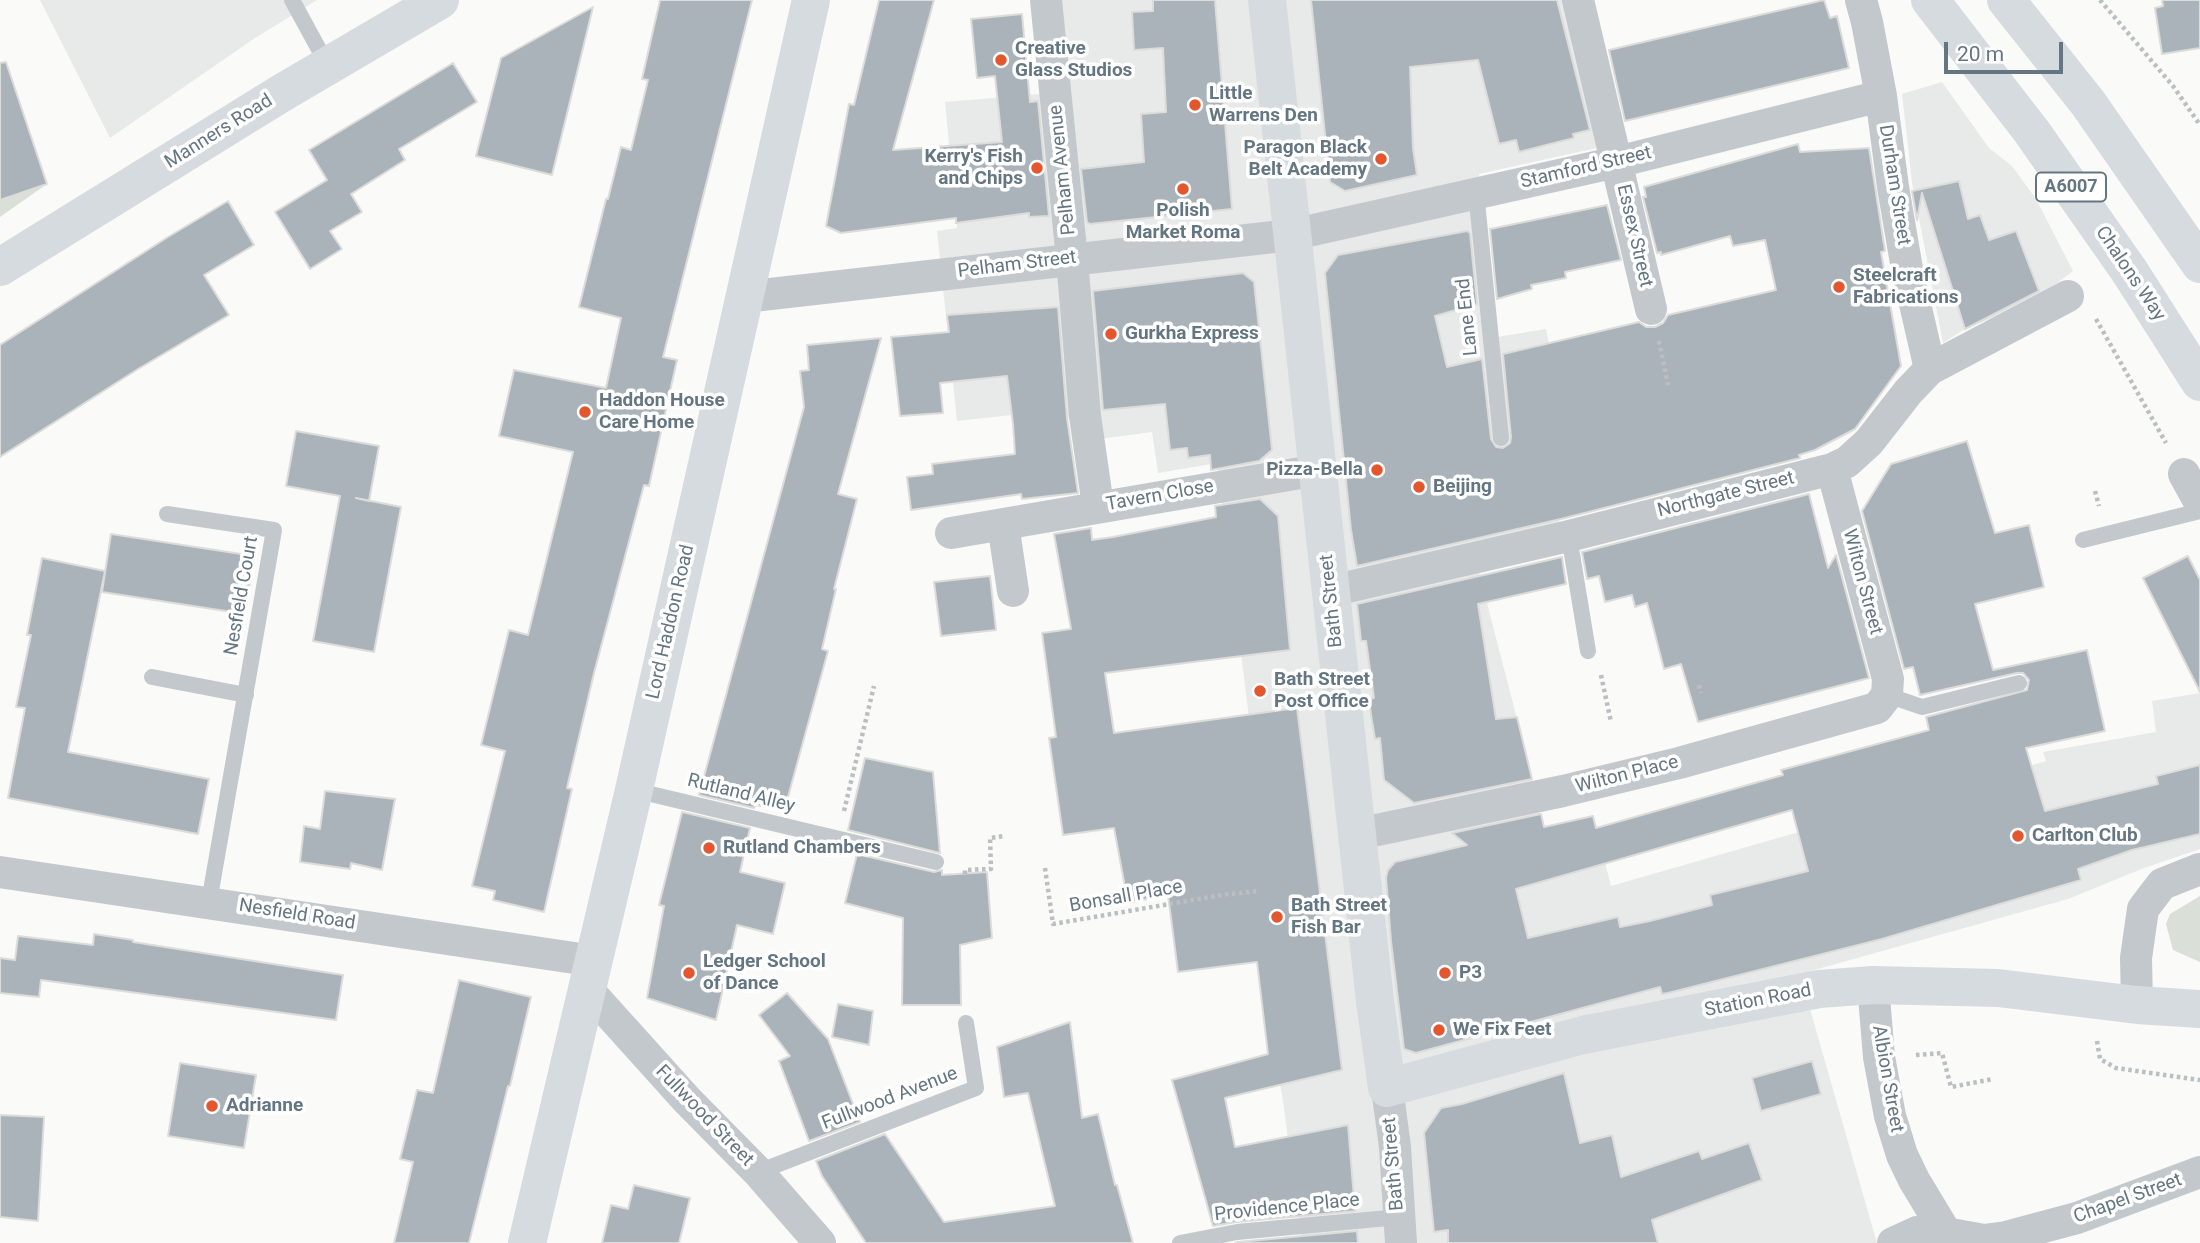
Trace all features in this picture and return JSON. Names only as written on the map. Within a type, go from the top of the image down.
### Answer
[{"type":"street","name":"Manners Road","points":[[0,267],[440,0]]},
{"type":"street","name":"Lord Haddon Road","points":[[527,1243],[634,790],[811,0]]},
{"type":"street","name":"Pelham Avenue","points":[[1046,0],[1085,416],[1098,506]]},
{"type":"street","name":"Bath Street","points":[[1267,0],[1375,1002],[1395,1147],[1400,1230]]},
{"type":"street","name":"Essex Street","points":[[1578,0],[1654,321]]},
{"type":"street","name":"Durham Street","points":[[1861,0],[1881,96],[1907,269],[1930,369]]},
{"type":"street","name":"Chalons Way","points":[[1930,0],[2032,132],[2130,272],[2200,382]]},
{"type":"street","name":"A6007","points":[[2006,0],[2088,103],[2200,264]]},
{"type":"street","name":"Stamford Street","points":[[1291,235],[1617,162],[1881,96]]},
{"type":"street","name":"Pelham Street","points":[[744,297],[1291,235]]},
{"type":"street","name":"Northgate Street","points":[[1331,592],[1569,536],[1832,469],[1847,462],[1869,442],[1930,369],[2068,296]]},
{"type":"street","name":"Wilton Street","points":[[1832,469],[1888,679],[1887,695]]},
{"type":"street","name":"Tavern Close","points":[[951,533],[1318,470]]},
{"type":"street","points":[[2184,474],[2200,503]]},
{"type":"street","points":[[1003,524],[1013,592]]},
{"type":"street","name":"Wilton Place","points":[[1358,834],[1563,791],[1679,762],[1877,708],[1887,695]]},
{"type":"street","points":[[2137,1005],[2136,958],[2143,909],[2162,884],[2200,869]]},
{"type":"street","name":"Nesfield Road","points":[[0,872],[209,902],[590,975]]},
{"type":"street","name":"Fullwood Street","points":[[590,975],[687,1100],[758,1172],[820,1243]]},
{"type":"street","name":"Station Road","points":[[1387,1088],[1583,1035],[1819,989],[1873,985],[1997,988],[2137,1005],[2200,1009]]},
{"type":"street","name":"Albion Street","points":[[1873,985],[1879,1057],[1890,1116],[1908,1168],[1948,1238]]},
{"type":"street","name":"Chapel Street","points":[[1893,1243],[1917,1232],[1948,1238],[1984,1240],[2006,1237],[2077,1219],[2200,1172]]},
{"type":"lane","points":[[292,0],[328,66]]},
{"type":"lane","name":"Lane End","points":[[1476,192],[1501,438]]},
{"type":"lane","points":[[2084,540],[2200,511]]},
{"type":"lane","name":"Nesfield Court","points":[[167,514],[274,530],[209,902]]},
{"type":"lane","points":[[1569,536],[1588,651]]},
{"type":"lane","points":[[152,677],[246,695]]},
{"type":"lane","points":[[1887,695],[1922,707],[2019,683]]},
{"type":"lane","name":"Rutland Alley","points":[[634,790],[936,862]]},
{"type":"lane","name":"Fullwood Avenue","points":[[758,1172],[976,1088],[966,1023]]},
{"type":"lane","name":"Providence Place","points":[[1180,1243],[1237,1232],[1400,1230]]},
{"type":"path","points":[[2100,0],[2173,86],[2200,125]]},
{"type":"path","points":[[2068,296],[2079,290],[2184,474]]},
{"type":"path","points":[[1654,321],[1668,384]]},
{"type":"path","points":[[1588,651],[1597,661],[1611,722]]},
{"type":"path","points":[[1699,685],[1701,693]]},
{"type":"path","points":[[838,839],[874,686]]},
{"type":"path","points":[[965,874],[965,870],[991,869],[989,838],[1004,836]]},
{"type":"path","name":"Bonsall Place","points":[[1045,868],[1053,924],[1260,891]]},
{"type":"path","points":[[2088,999],[2100,1059],[2116,1068],[2200,1080]]},
{"type":"path","points":[[1942,1053],[1951,1087],[1993,1079]]},
{"type":"shaded area","points":[[40,0],[317,0],[255,38],[110,138]]},
{"type":"shaded area","points":[[1054,0],[1593,0],[1569,22],[1597,148],[1479,174],[1497,337],[1546,329],[1569,438],[1539,444],[1560,524],[1472,545],[1531,773],[1542,829],[1593,816],[1611,886],[2046,761],[2043,752],[2156,732],[2152,701],[2200,693],[2200,849],[2068,899],[1800,974],[1877,1243],[1302,1243],[1283,1101],[1258,952],[1271,893],[1217,463],[1158,473],[1152,432],[1084,441],[1081,417],[1013,424],[1012,415],[957,421],[937,231],[957,228],[945,102],[1063,92]]},
{"type":"shaded area","points":[[1942,82],[1989,148],[2012,166],[2036,199],[2073,271],[2047,291],[2009,311],[1965,329],[1943,343],[1912,182],[1902,94]]},
{"type":"shaded area","points":[[47,184],[0,217],[0,200]]},
{"type":"shaded area","points":[[2200,896],[2200,962],[2173,950],[2166,924],[2170,914]]},
{"type":"building","points":[[660,0],[752,0],[663,357],[677,360],[649,486],[644,485],[594,673],[567,788],[572,789],[544,912],[493,900],[495,891],[472,886],[505,751],[481,745],[509,630],[528,635],[573,452],[499,436],[514,370],[606,388],[621,318],[579,307],[621,147],[631,150],[648,80],[642,79]]},
{"type":"building","points":[[879,0],[934,0],[893,150],[1002,142],[995,76],[977,78],[971,19],[1022,14],[1030,102],[1038,101],[1049,216],[1029,217],[1029,213],[956,223],[956,218],[841,233],[826,226],[849,104],[854,105]]},
{"type":"building","points":[[1153,0],[1215,0],[1232,209],[1090,224],[1087,222],[1081,169],[1144,162],[1141,114],[1166,112],[1163,48],[1134,50],[1132,12],[1153,11]]},
{"type":"building","points":[[1311,0],[1557,0],[1590,130],[1573,134],[1574,138],[1519,152],[1516,140],[1499,144],[1478,60],[1410,67],[1413,148],[1417,175],[1345,191],[1330,182]]},
{"type":"building","points":[[1824,0],[1830,18],[1837,16],[1849,68],[1625,121],[1609,50]]},
{"type":"building","points":[[2162,0],[2200,0],[2200,48],[2162,54],[2155,8],[2163,6]]},
{"type":"building","points":[[593,7],[552,175],[476,156],[501,58]]},
{"type":"building","points":[[6,62],[47,184],[0,200],[0,63]]},
{"type":"building","points":[[453,63],[477,102],[399,149],[405,160],[351,194],[362,212],[330,231],[342,249],[310,269],[275,212],[327,180],[309,150]]},
{"type":"building","points":[[1798,144],[1800,152],[1869,148],[1885,251],[1881,252],[1901,366],[1855,429],[1815,450],[1799,455],[1800,458],[1565,518],[1357,566],[1325,273],[1338,255],[1467,231],[1470,233],[1477,304],[1435,316],[1447,367],[1482,359],[1491,439],[1496,447],[1503,448],[1510,443],[1511,437],[1503,354],[1639,322],[1646,327],[1655,327],[1663,323],[1668,315],[1776,290],[1765,240],[1733,246],[1730,236],[1661,255],[1661,252],[1657,253],[1643,197],[1646,197],[1644,187]]},
{"type":"building","points":[[1959,181],[1968,219],[1980,215],[1989,240],[2016,231],[2039,291],[1965,329],[1922,193],[1917,220],[1912,191]]},
{"type":"building","points":[[228,201],[254,245],[204,275],[229,315],[0,457],[0,345]]},
{"type":"building","points":[[1607,205],[1621,260],[1565,272],[1566,278],[1531,285],[1532,289],[1497,299],[1490,229]]},
{"type":"building","points":[[1243,273],[1254,282],[1272,450],[1259,461],[1211,470],[1210,455],[1188,458],[1187,448],[1170,450],[1165,404],[1103,410],[1093,291]]},
{"type":"building","points":[[1058,307],[1067,418],[1078,493],[1022,499],[1021,494],[911,510],[907,477],[933,474],[932,464],[1015,454],[1013,424],[1007,376],[940,383],[943,413],[900,416],[891,337],[949,332],[947,315]]},
{"type":"building","points":[[881,338],[838,494],[857,499],[822,649],[828,651],[786,804],[762,798],[761,806],[755,805],[754,808],[699,795],[804,407],[800,371],[809,370],[807,345]]},
{"type":"building","points":[[296,431],[379,446],[369,501],[401,507],[374,652],[313,641],[340,496],[286,486]]},
{"type":"building","points":[[1967,441],[1995,533],[2029,525],[2044,587],[1975,604],[1993,670],[2087,650],[2105,731],[2026,748],[2045,811],[2158,784],[2156,776],[2200,765],[2200,834],[2132,850],[2078,869],[2081,880],[1882,939],[1668,993],[1662,994],[1660,987],[1416,1053],[1404,1049],[1386,877],[1395,862],[1467,845],[1452,833],[1541,814],[1544,827],[1593,816],[1596,828],[1783,775],[1781,770],[1929,730],[1926,717],[2027,690],[2029,680],[2023,673],[2017,673],[1920,695],[1913,667],[1904,669],[1862,511],[1891,464]],"holes":[[[1792,810],[1808,871],[1710,895],[1712,905],[1650,921],[1620,927],[1618,917],[1528,938],[1516,889]]]},
{"type":"building","points":[[1809,494],[1828,568],[1836,555],[1869,678],[1698,722],[1681,664],[1664,669],[1647,603],[1635,607],[1632,595],[1605,602],[1599,576],[1587,579],[1582,552]]},
{"type":"building","points":[[1260,499],[1278,516],[1290,650],[1105,673],[1114,733],[1297,708],[1342,1070],[1225,1098],[1235,1147],[1348,1125],[1355,1211],[1213,1226],[1172,1080],[1268,1054],[1257,962],[1178,972],[1168,895],[1128,903],[1114,828],[1063,835],[1049,738],[1056,737],[1042,633],[1071,629],[1054,534],[1091,528],[1092,540],[1113,537],[1216,517],[1215,506]]},
{"type":"building","points":[[111,534],[254,556],[245,614],[102,592]]},
{"type":"building","points":[[2188,556],[2200,580],[2200,692],[2143,578]]},
{"type":"building","points":[[1562,557],[1566,584],[1478,604],[1496,719],[1517,717],[1532,779],[1414,803],[1384,780],[1380,738],[1375,739],[1371,715],[1369,699],[1374,698],[1366,641],[1361,641],[1357,604]]},
{"type":"building","points":[[42,558],[105,571],[68,752],[209,779],[198,834],[8,798],[25,708],[16,707],[31,635],[27,635]]},
{"type":"building","points":[[990,576],[996,630],[941,636],[934,582]]},
{"type":"building","points":[[865,758],[933,772],[940,853],[848,830]]},
{"type":"building","points":[[325,791],[395,799],[382,870],[351,863],[350,869],[300,862],[304,826],[320,829]]},
{"type":"building","points":[[682,812],[750,828],[740,872],[785,883],[773,934],[737,925],[716,1020],[647,998],[664,906],[659,905]]},
{"type":"building","points":[[857,854],[934,872],[942,870],[942,875],[987,872],[992,938],[960,945],[961,1005],[902,1005],[903,918],[845,903]]},
{"type":"building","points":[[94,934],[343,975],[336,1020],[41,980],[39,997],[0,993],[0,958],[15,960],[18,936],[93,945]]},
{"type":"building","points":[[459,980],[531,997],[510,1086],[469,1243],[394,1243],[413,1162],[400,1159],[417,1090],[433,1093]]},
{"type":"building","points":[[787,993],[828,1039],[860,1122],[809,1141],[779,1061],[790,1056],[759,1015]]},
{"type":"building","points":[[838,1004],[873,1011],[869,1045],[832,1037]]},
{"type":"building","points":[[1070,1022],[1082,1118],[1098,1114],[1115,1185],[1133,1243],[866,1243],[822,1176],[816,1161],[885,1134],[944,1222],[1055,1206],[1028,1093],[1004,1097],[997,1047]]},
{"type":"building","points":[[1812,1061],[1821,1094],[1761,1111],[1752,1078]]},
{"type":"building","name":"Adrianne","points":[[180,1063],[256,1075],[244,1148],[168,1136]]},
{"type":"building","points":[[1564,1073],[1580,1143],[1612,1135],[1621,1177],[1699,1151],[1702,1159],[1749,1143],[1762,1180],[1652,1220],[1658,1243],[1448,1243],[1448,1230],[1434,1232],[1424,1133],[1441,1108]]},
{"type":"building","points":[[0,1115],[44,1117],[38,1221],[0,1217]]},
{"type":"building","points":[[634,1185],[690,1198],[679,1243],[602,1243],[611,1205],[628,1209]]},
{"type":"building","points":[[1357,1231],[1358,1243],[1235,1243],[1238,1242]]},
{"type":"place","name":"Creative Glass Studios","points":[[1001,60]]},
{"type":"place","name":"Little Warrens Den","points":[[1195,105]]},
{"type":"place","name":"Paragon Black Belt Academy","points":[[1381,159]]},
{"type":"place","name":"Kerry's Fish and Chips","points":[[1037,168]]},
{"type":"place","name":"Polish Market Roma","points":[[1183,189]]},
{"type":"place","name":"Steelcraft Fabrications","points":[[1839,287]]},
{"type":"place","name":"Gurkha Express","points":[[1111,334]]},
{"type":"place","name":"Haddon House Care Home","points":[[585,412]]},
{"type":"place","name":"Pizza-Bella","points":[[1377,470]]},
{"type":"place","name":"Beijing","points":[[1419,487]]},
{"type":"place","name":"Bath Street Post Office","points":[[1260,691]]},
{"type":"place","name":"Carlton Club","points":[[2018,836]]},
{"type":"place","name":"Rutland Chambers","points":[[709,848]]},
{"type":"place","name":"Bath Street Fish Bar","points":[[1277,917]]},
{"type":"place","name":"Ledger School of Dance","points":[[689,973]]},
{"type":"place","name":"P3","points":[[1445,973]]},
{"type":"place","name":"We Fix Feet","points":[[1439,1030]]},
{"type":"place","name":"Adrianne","points":[[212,1106]]}]
